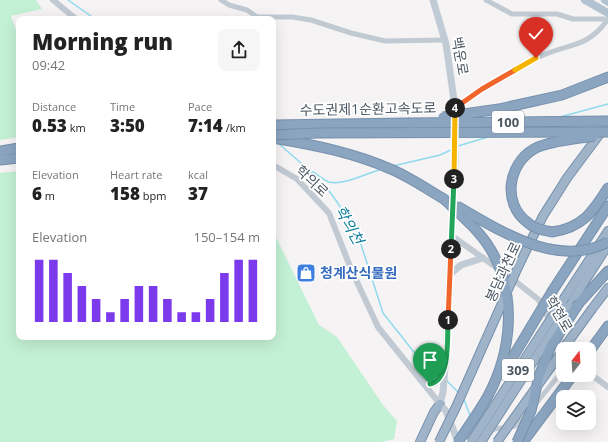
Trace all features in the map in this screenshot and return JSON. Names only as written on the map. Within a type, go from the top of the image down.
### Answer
[{"type":"highway","points":[[408,123],[536,102],[562,95],[608,77]]},
{"type":"highway","name":"수도권제1순환고속도로","points":[[276,125],[608,122]]},
{"type":"highway","name":"봉담과천로","points":[[439,442],[518,267],[543,216],[608,122]]},
{"type":"highway","name":"수도권제1순환고속도로","points":[[276,135],[318,132],[608,133]]},
{"type":"highway","points":[[607,190],[588,216],[577,225],[565,230],[552,232],[536,228],[526,222],[517,211],[512,200],[510,189],[512,176],[518,163],[535,148],[608,133]]},
{"type":"highway","points":[[276,139],[319,146],[373,162],[395,171],[531,245],[565,251],[584,250],[608,244]]},
{"type":"highway","points":[[0,151],[16,148]]},
{"type":"highway","points":[[0,160],[16,158]]},
{"type":"highway","points":[[444,199],[478,232],[491,250],[505,283],[508,309],[508,332],[504,352],[488,396]]},
{"type":"highway","points":[[457,440],[508,367],[552,290],[608,206]]},
{"type":"highway","name":"309","points":[[470,438],[608,231]]},
{"type":"highway","name":"309","points":[[481,442],[608,244]]},
{"type":"highway","points":[[517,442],[531,411],[539,376],[550,348],[579,303],[608,271]]},
{"type":"highway","points":[[569,342],[608,288]]},
{"type":"highway","points":[[596,342],[608,326]]},
{"type":"highway","points":[[497,442],[556,360]]},
{"type":"highway","points":[[523,442],[568,382]]},
{"type":"highway","points":[[420,442],[434,412],[440,404]]},
{"type":"main road","name":"백운로","points":[[433,0],[444,40],[455,107],[452,236]]},
{"type":"main road","points":[[586,0],[608,14]]},
{"type":"main road","points":[[452,236],[446,355],[441,382],[440,404],[446,411],[457,440]]},
{"type":"main road","points":[[450,274],[465,263],[483,258]]},
{"type":"main road","points":[[421,380],[430,384],[441,382]]},
{"type":"street","points":[[53,0],[72,16]]},
{"type":"street","points":[[221,0],[229,5],[246,10],[255,16]]},
{"type":"street","points":[[486,0],[512,14],[557,14],[573,19],[608,19]]},
{"type":"street","points":[[276,17],[292,17],[310,20],[351,33],[385,41],[444,40]]},
{"type":"street","points":[[455,107],[536,58],[558,49],[583,43],[599,32],[608,19]]},
{"type":"street","name":"학의로","points":[[276,167],[297,179],[329,213],[350,269],[378,327],[440,404]]},
{"type":"street","name":"학현로","points":[[452,236],[539,300],[560,342]]},
{"type":"street","points":[[457,440],[470,438],[480,432],[515,426],[522,421],[556,379]]},
{"type":"street","points":[[596,379],[608,387]]},
{"type":"green space","points":[[0,0],[36,0],[42,9],[11,16],[16,30],[16,137],[0,140]]},
{"type":"green space","points":[[16,171],[16,340],[276,340],[276,237],[319,325],[337,337],[383,405],[397,421],[394,439],[381,442],[0,442],[0,173]]},
{"type":"waterway","name":"학의천","points":[[68,0],[91,16]]},
{"type":"waterway","points":[[560,117],[608,104]]},
{"type":"waterway","points":[[458,146],[488,137]]},
{"type":"waterway","name":"학의천","points":[[278,143],[310,171],[327,188],[337,202],[357,232],[383,313],[425,366],[439,374]]},
{"type":"waterway","points":[[393,166],[440,155],[453,149]]},
{"type":"waterway","points":[[313,172],[327,181],[335,183],[348,181],[382,169]]},
{"type":"waterway","name":"학의천","points":[[446,380],[459,393]]},
{"type":"waterway","name":"학의천","points":[[463,397],[471,418]]},
{"type":"place","name":"청계산식물원","points":[[306,273]]},
{"type":"route","points":[[430,384],[435,383],[444,372],[446,355],[455,161],[455,107],[482,89],[536,58]]}]
